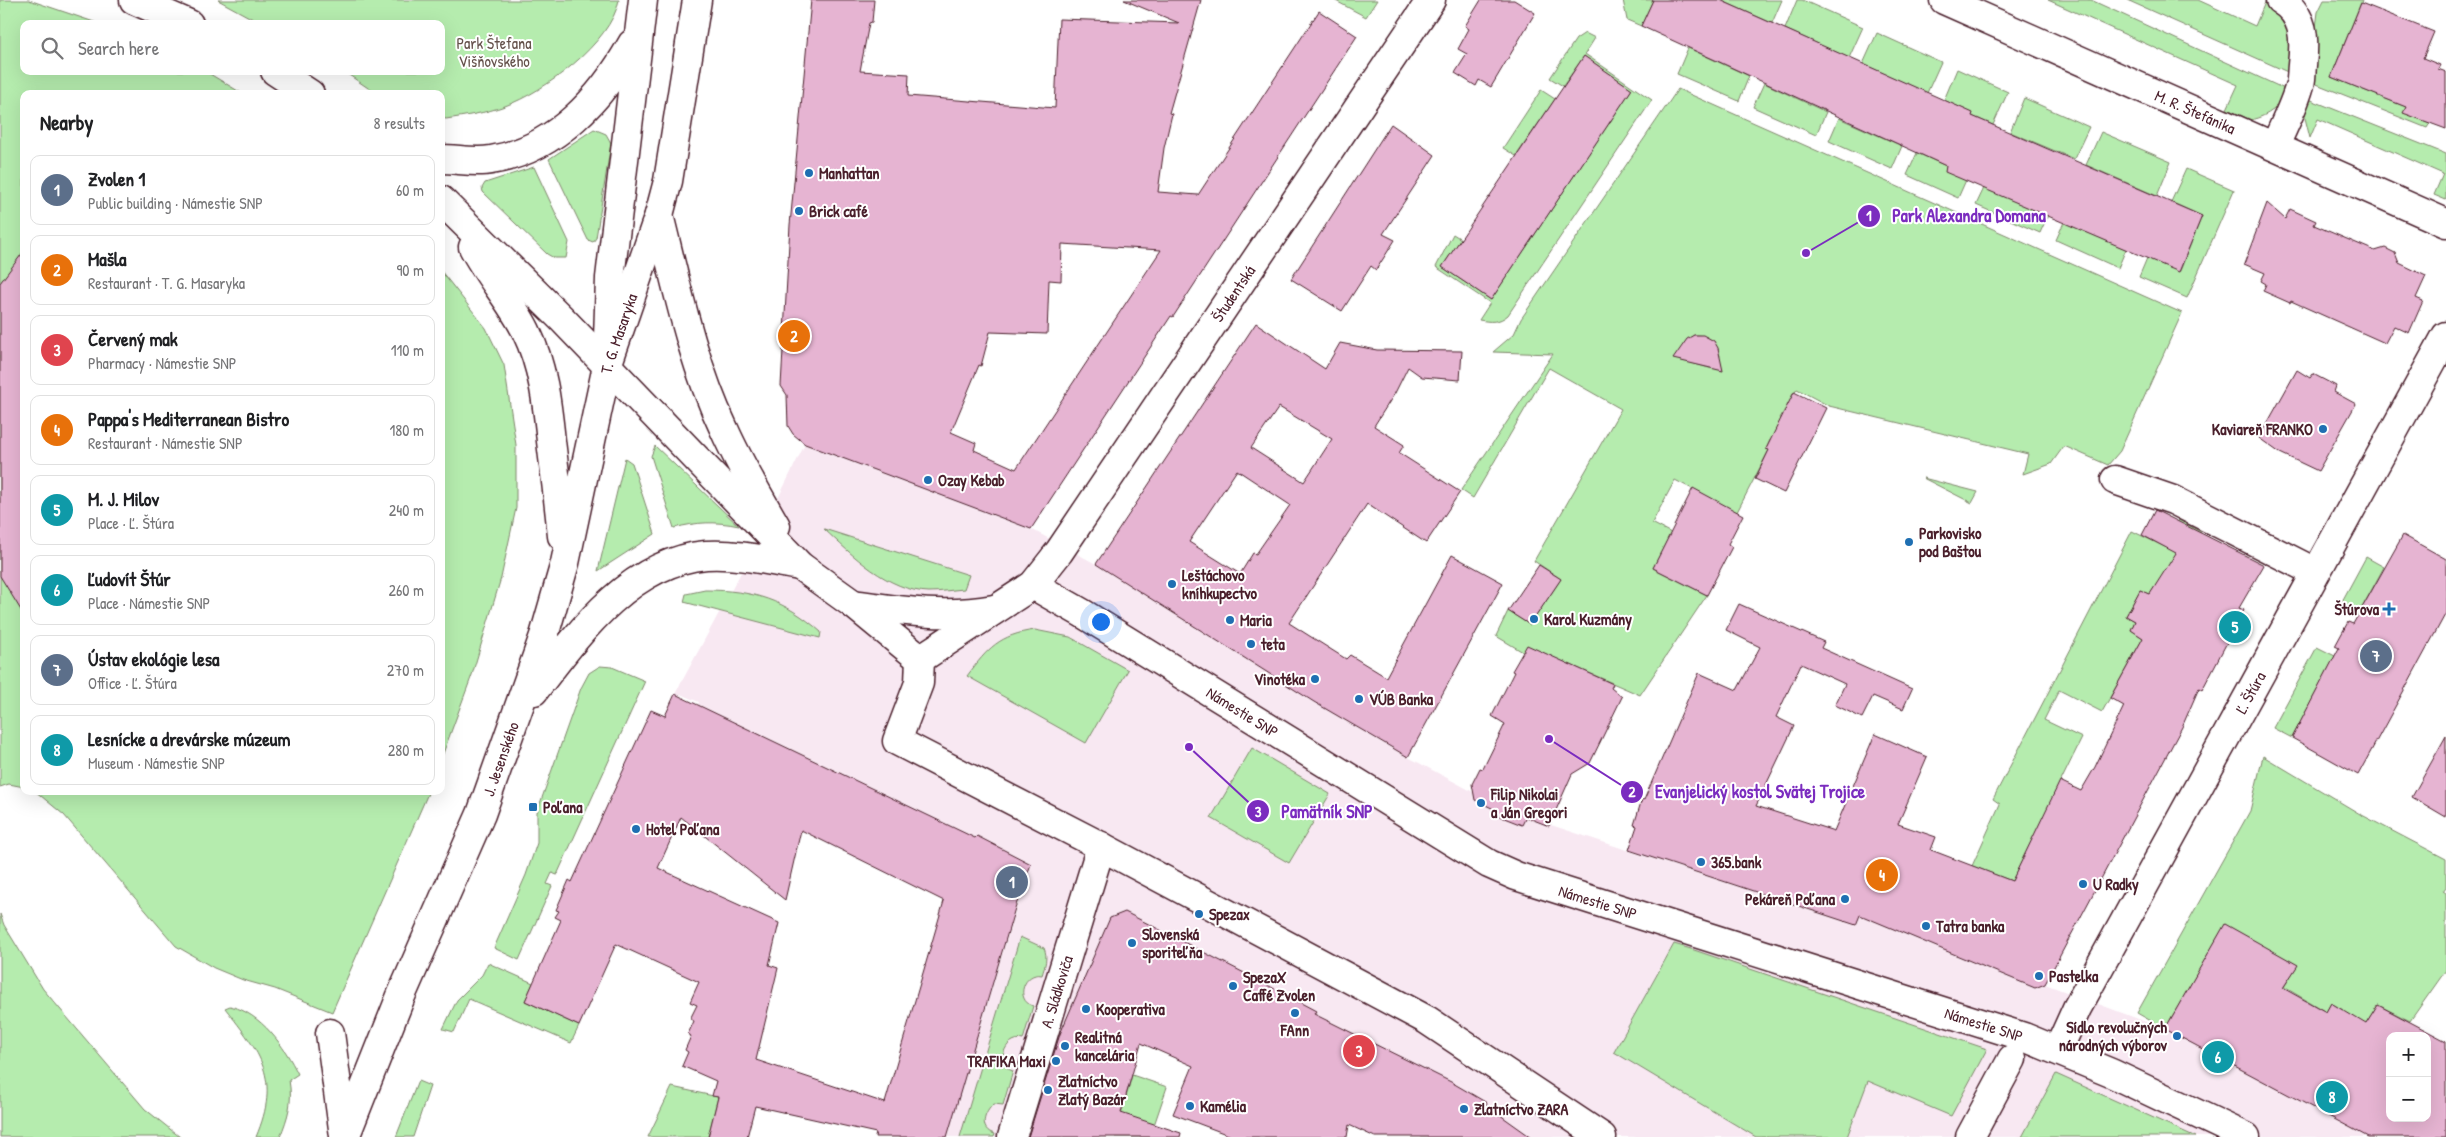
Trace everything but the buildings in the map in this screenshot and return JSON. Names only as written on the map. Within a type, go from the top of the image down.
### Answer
[{"type":"street","points":[[134,0],[180,20]]},
{"type":"street","name":"T. G. Masaryka","points":[[607,366],[610,278],[643,0]]},
{"type":"street","name":"T. G. Masaryka","points":[[607,366],[668,180],[697,0]]},
{"type":"street","name":"Študentská","points":[[1033,585],[1058,552],[1431,0]]},
{"type":"street","name":"M. R. Štefánika","points":[[1944,0],[2446,223]]},
{"type":"street","points":[[2274,146],[2300,88],[2304,51],[2303,30],[2299,19],[2289,5],[2280,0]]},
{"type":"street","points":[[445,159],[491,160],[534,146],[572,121],[596,98],[616,73],[638,34]]},
{"type":"street","points":[[281,75],[304,90]]},
{"type":"street","points":[[450,209],[607,366],[800,566],[853,604],[920,660]]},
{"type":"street","points":[[450,209],[481,261],[511,302],[539,362],[546,398],[565,563]]},
{"type":"street","points":[[658,215],[695,352],[723,428],[757,494],[800,566]]},
{"type":"street","name":"Ľ. Štúra","points":[[2058,1050],[2078,1008],[2315,572],[2446,336]]},
{"type":"street","name":"J. Jesenského","points":[[345,1137],[401,996],[481,814],[519,710],[544,636],[565,563],[607,366]]},
{"type":"street","points":[[2115,480],[2173,500],[2315,572]]},
{"type":"street","points":[[519,710],[568,647],[595,616],[629,587],[654,571],[673,562],[706,555],[748,557],[800,566]]},
{"type":"street","points":[[920,660],[1033,585]]},
{"type":"street","name":"Námestie SNP","points":[[1033,585],[1082,613],[1489,864],[1516,876],[2024,1037],[2058,1050],[2246,1137]]},
{"type":"street","points":[[853,604],[918,614],[974,612],[1000,608]]},
{"type":"street","points":[[920,660],[919,683],[897,741],[1101,846],[1427,1020],[1602,1137]]},
{"type":"street","name":"A. Sládkoviča","points":[[1012,1137],[1101,846]]},
{"type":"street","points":[[330,1033],[345,1137]]},
{"type":"street","name":"Námestie SNP","points":[[1970,1137],[2012,1059]]},
{"type":"shaded area","points":[[805,444],[1031,529],[1096,564],[1317,703],[1408,757],[1475,793],[1475,800],[1486,805],[1490,802],[1497,805],[1494,813],[1522,825],[1526,818],[1532,820],[1536,818],[1548,826],[1551,825],[1855,925],[1860,914],[2035,988],[2045,984],[2165,1029],[2368,1137],[1531,1137],[1486,1106],[1487,1103],[1451,1082],[1314,1014],[1316,1011],[1126,913],[1110,918],[1062,1030],[1027,1137],[947,1137],[1031,864],[977,836],[975,838],[698,705],[699,702],[680,694],[679,696],[675,694],[744,567]]},
{"type":"green space","points":[[0,0],[29,0],[88,20],[20,20],[20,75],[212,75],[236,90],[20,90],[20,786],[9,784],[0,787]]},
{"type":"green space","name":"Park Štefana Višňovského","points":[[218,0],[619,0],[613,16],[603,33],[590,49],[556,78],[538,90],[505,106],[446,119],[445,90],[371,90],[349,75],[445,75],[445,20],[255,20]]},
{"type":"green space","points":[[1334,0],[1377,0],[1366,17]]},
{"type":"green space","points":[[1623,0],[1653,0],[1641,26],[1627,20]]},
{"type":"green space","points":[[1720,0],[1782,0],[1772,23]]},
{"type":"green space","points":[[1797,0],[1802,0],[1863,27],[1849,58],[1785,29]]},
{"type":"green space","points":[[2048,0],[2091,0],[2289,91],[2282,102],[2273,110],[2264,116],[2251,120],[2227,109],[2238,85]]},
{"type":"green space","points":[[2127,0],[2198,0],[2255,26],[2266,0],[2281,18],[2289,34],[2292,50],[2292,74]]},
{"type":"green space","points":[[2324,0],[2362,0],[2331,77],[2406,107],[2404,113],[2430,123],[2427,128],[2309,81],[2318,12]]},
{"type":"green space","points":[[1585,33],[1595,38],[1585,54],[1652,100],[1508,315],[1494,321],[1479,320],[1490,303],[1436,267],[1453,234],[1461,239],[1442,267],[1491,300],[1632,89],[1584,56],[1563,86],[1550,78],[1576,39]]},
{"type":"green space","points":[[1877,33],[1941,62],[1927,93],[1863,64]]},
{"type":"green space","points":[[1688,48],[1749,76],[1739,101],[1677,74]]},
{"type":"green space","points":[[1957,69],[2008,92],[1993,125],[1972,116],[1972,113],[1944,100]]},
{"type":"green space","points":[[1764,83],[1826,112],[1816,135],[1753,107]]},
{"type":"green space","points":[[1678,89],[2182,313],[2120,451],[2108,465],[2064,446],[2051,464],[2023,474],[2028,454],[1829,406],[1797,389],[1780,418],[1784,421],[1774,442],[1770,440],[1766,449],[1769,450],[1737,512],[1675,480],[1652,523],[1671,533],[1653,568],[1707,595],[1640,695],[1536,650],[1523,652],[1496,636],[1508,611],[1530,625],[1561,579],[1534,561],[1621,409],[1549,368],[1473,498],[1461,490],[1553,354],[1493,352],[1514,334],[1521,319]],"holes":[[[1694,335],[1708,338],[1717,347],[1720,356],[1713,369],[1681,360],[1681,352],[1685,342]]]},
{"type":"green space","points":[[1541,90],[1555,99],[1516,156],[1503,148]]},
{"type":"green space","points":[[2024,98],[2089,127],[2074,159],[2010,132]]},
{"type":"green space","points":[[2306,98],[2446,154],[2446,200],[2434,195],[2443,174],[2318,119],[2310,138],[2305,118]]},
{"type":"green space","points":[[1839,118],[1902,146],[1892,169],[1829,141]]},
{"type":"green space","points":[[594,129],[606,134],[611,143],[596,238],[593,242],[588,240],[549,159]]},
{"type":"green space","points":[[2101,132],[2171,162],[2157,196],[2086,165]]},
{"type":"green space","points":[[1917,153],[1946,166],[1966,180],[1958,198],[1907,175]]},
{"type":"green space","points":[[534,167],[569,242],[566,258],[554,258],[547,254],[483,192],[482,188],[485,183]]},
{"type":"green space","points":[[2186,169],[2234,190],[2187,298],[2139,277],[2147,258],[2180,271],[2202,216],[2171,202]]},
{"type":"green space","points":[[1984,188],[2048,215],[2040,233],[1976,205]]},
{"type":"green space","points":[[2064,222],[2126,249],[2118,268],[2056,240]]},
{"type":"green space","points":[[445,276],[486,328],[504,365],[516,445],[516,508],[501,578],[472,675],[445,748]]},
{"type":"green space","points":[[655,446],[739,526],[706,523],[674,528],[651,456]]},
{"type":"green space","points":[[625,458],[632,463],[655,534],[598,571]]},
{"type":"green space","points":[[1923,478],[1978,492],[1972,503]]},
{"type":"green space","points":[[2179,520],[2201,532],[2168,593],[2156,585],[2150,594],[2140,590],[2126,616],[2135,621],[2131,630],[2143,638],[2102,712],[2059,690],[2044,720],[2082,738],[2012,881],[1972,866],[2000,804],[1993,799],[2132,531],[2165,547]]},
{"type":"green space","points":[[824,529],[969,575],[964,589],[929,592],[899,585],[872,570],[846,550]]},
{"type":"green space","points":[[2366,557],[2384,567],[2358,615],[2340,605]]},
{"type":"green space","points":[[705,590],[738,592],[768,599],[808,621],[821,632],[820,638],[684,602],[686,594]]},
{"type":"green space","points":[[1035,630],[1070,637],[1128,670],[1086,743],[967,676],[995,644],[1012,635]]},
{"type":"green space","points":[[2317,647],[2335,656],[2292,738],[2273,728]]},
{"type":"green space","points":[[600,666],[612,667],[645,681],[557,875],[552,873],[547,884],[552,886],[519,960],[494,948],[526,875],[537,843],[537,812],[581,688],[589,673]]},
{"type":"green space","points":[[1252,748],[1330,794],[1289,863],[1211,818]]},
{"type":"green space","points":[[2263,756],[2360,814],[2446,859],[2446,887],[2443,891],[2446,893],[2446,970],[2410,1021],[2378,1005],[2356,1040],[2343,1010],[2331,1003],[2326,1012],[2284,987],[2297,966],[2225,925],[2165,1029],[2137,1013],[2250,811]]},
{"type":"green space","points":[[40,795],[427,795],[332,1012],[275,989],[243,980],[214,968],[176,946],[64,815]]},
{"type":"green space","points":[[0,914],[4,925],[43,989],[145,1109],[180,1137],[0,1137]]},
{"type":"green space","points":[[1020,937],[1044,948],[1046,962],[1042,975],[1030,977],[1024,987],[1024,998],[1027,1003],[1033,1006],[1023,1040],[1011,1042],[1004,1052],[1004,1063],[1007,1068],[1013,1071],[1003,1105],[994,1104],[985,1116],[986,1129],[995,1134],[994,1137],[960,1137]]},
{"type":"green space","points":[[1674,944],[1987,1049],[1951,1116],[1868,1081],[1847,1137],[1756,1137],[1614,1052]]},
{"type":"green space","points":[[488,963],[533,983],[525,1001],[579,1026],[571,1043],[469,999],[454,1032],[443,1029],[457,1000],[482,975]]},
{"type":"green space","points":[[230,1006],[252,1016],[271,1032],[298,1074],[289,1080],[289,1109],[280,1137],[256,1137],[267,1098],[267,1082],[257,1053],[249,1039],[225,1008]]},
{"type":"green space","points":[[2056,1074],[2196,1137],[2022,1137]]},
{"type":"green space","points":[[1132,1075],[1167,1087],[1150,1137],[1115,1137]]},
{"type":"green space","points":[[418,1081],[430,1086],[413,1137],[396,1137]]},
{"type":"green space","points":[[672,1087],[718,1097],[708,1137],[648,1137]]},
{"type":"place","name":"Manhattan","points":[[809,173]]},
{"type":"place","name":"Brick café","points":[[799,211]]},
{"type":"place","name":"Park Alexandra Domana","points":[[1806,253]]},
{"type":"place","name":"Mašla","points":[[794,336]]},
{"type":"place","name":"Kaviareň FRANKO","points":[[2323,429]]},
{"type":"place","name":"Ozay Kebab","points":[[928,480]]},
{"type":"place","name":"Parkovisko pod Baštou","points":[[1909,542]]},
{"type":"place","name":"Leštáchovo kníhkupectvo","points":[[1172,584]]},
{"type":"place","name":"Štúrova","points":[[2389,609]]},
{"type":"place","name":"Karol Kuzmány","points":[[1534,619]]},
{"type":"place","name":"Maria","points":[[1230,620]]},
{"type":"place","name":"M. J. Milov","points":[[2235,627]]},
{"type":"place","name":"teta","points":[[1251,644]]},
{"type":"place","name":"Ústav ekológie lesa","points":[[2376,656]]},
{"type":"place","name":"Vinotéka","points":[[1315,679]]},
{"type":"place","name":"VÚB Banka","points":[[1359,699]]},
{"type":"place","name":"Evanjelický kostol Svätej Trojice","points":[[1549,739]]},
{"type":"place","name":"Pamätník SNP","points":[[1189,747]]},
{"type":"place","name":"Filip Nikolai a Ján Gregori","points":[[1481,803]]},
{"type":"place","name":"Poľana","points":[[533,807]]},
{"type":"place","name":"Hotel Poľana","points":[[636,829]]},
{"type":"place","name":"365.bank","points":[[1701,862]]},
{"type":"place","name":"Pappa's Mediterranean Bistro","points":[[1882,875]]},
{"type":"place","name":"Zvolen 1","points":[[1012,882]]},
{"type":"place","name":"U Radky","points":[[2083,884]]},
{"type":"place","name":"Pekáreň Poľana","points":[[1845,899]]},
{"type":"place","name":"Spezax","points":[[1199,914]]},
{"type":"place","name":"Tatra banka","points":[[1926,926]]},
{"type":"place","name":"Slovenská sporiteľňa","points":[[1132,943]]},
{"type":"place","name":"Pastelka","points":[[2039,976]]},
{"type":"place","name":"SpezaX Caffé Zvolen","points":[[1233,986]]},
{"type":"place","name":"Kooperativa","points":[[1086,1009]]},
{"type":"place","name":"FAnn","points":[[1295,1013]]},
{"type":"place","name":"Sídlo revolučných národných výborov","points":[[2177,1036]]},
{"type":"place","name":"Realitná kancelária","points":[[1065,1046]]},
{"type":"place","name":"Červený mak","points":[[1359,1051]]},
{"type":"place","name":"Ľudovít Štúr","points":[[2218,1057]]},
{"type":"place","name":"TRAFIKA Maxi","points":[[1056,1061]]},
{"type":"place","name":"Zlatníctvo Zlatý Bazár","points":[[1048,1090]]},
{"type":"place","name":"Lesnícke a drevárske múzeum","points":[[2332,1097]]},
{"type":"place","name":"Kamélia","points":[[1190,1106]]},
{"type":"place","name":"Zlatníctvo ZARA","points":[[1464,1109]]}]
